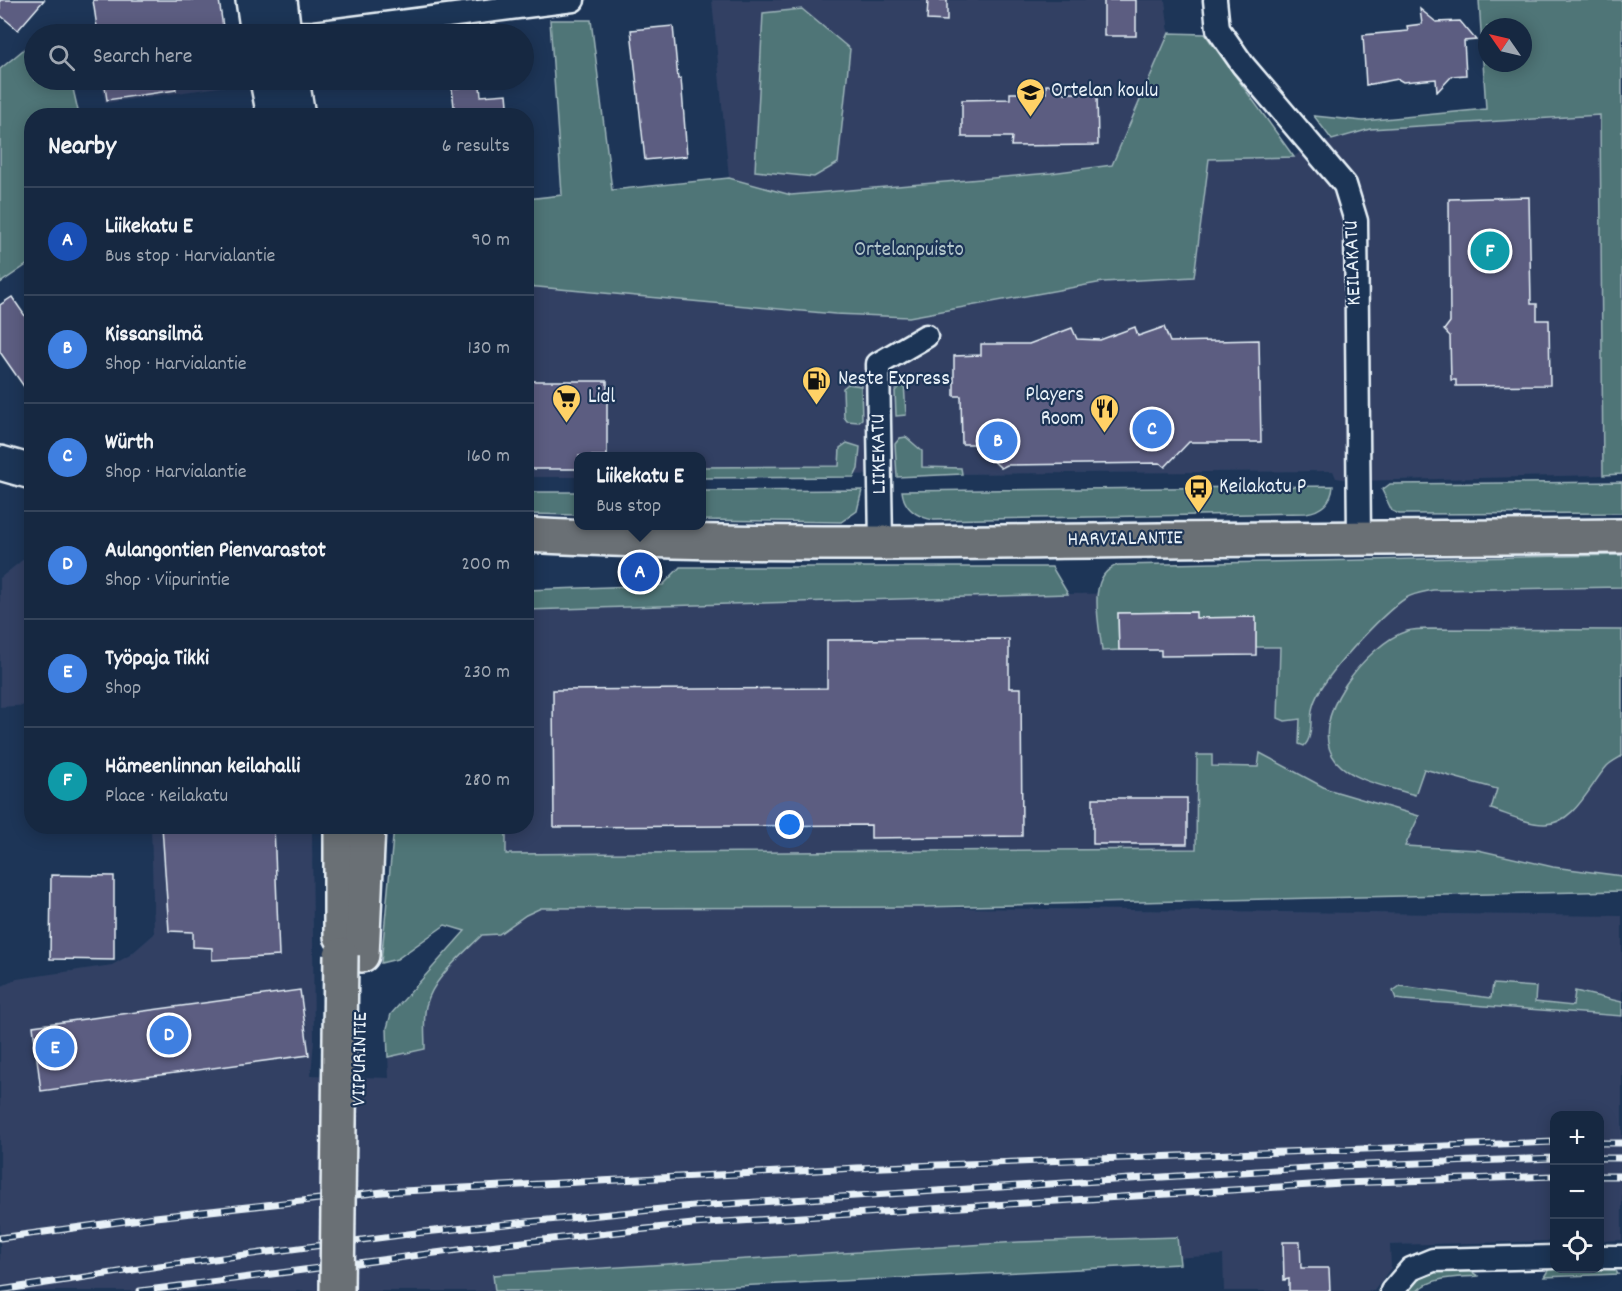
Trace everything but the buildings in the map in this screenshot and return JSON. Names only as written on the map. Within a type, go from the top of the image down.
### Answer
[{"type":"main road","points":[[253,0],[257,24]]},
{"type":"main road","points":[[280,0],[283,24]]},
{"type":"main road","points":[[269,90],[272,108]]},
{"type":"main road","points":[[294,90],[297,108]]},
{"type":"main road","points":[[0,463],[24,470]]},
{"type":"main road","name":"HARVIALANTIE","points":[[534,535],[627,540],[881,544],[1359,537],[1622,536]]},
{"type":"main road","name":"HARVIALANTIE","points":[[534,550],[627,540]]},
{"type":"main road","name":"VIIPURINTIE","points":[[342,834],[351,955],[358,1291]]},
{"type":"main road","name":"VIIPURINTIE","points":[[337,1291],[351,955],[367,834]]},
{"type":"street","points":[[385,24],[573,0]]},
{"type":"street","name":"KEILAKATU","points":[[1215,0],[1218,29],[1243,65],[1345,185],[1356,221],[1359,537]]},
{"type":"street","name":"LIIKEKATU","points":[[881,544],[879,364],[926,336]]},
{"type":"street","points":[[1392,1291],[1411,1269],[1433,1260],[1550,1257]]},
{"type":"street","points":[[1604,1257],[1622,1257]]},
{"type":"shaded area","points":[[712,0],[1165,0],[1169,33],[1112,164],[1051,173],[791,195],[729,178]]},
{"type":"shaded area","points":[[103,90],[199,90],[105,103]]},
{"type":"shaded area","points":[[1600,115],[1603,475],[1356,481],[1336,478],[1333,471],[706,476],[706,452],[574,452],[574,477],[534,477],[534,287],[835,314],[909,317],[1103,282],[1193,277],[1209,158],[1293,157],[1310,146],[1370,129]]},
{"type":"shaded area","points":[[24,559],[24,705],[0,707],[0,578]]},
{"type":"shaded area","points":[[1622,587],[1622,882],[1478,850],[1453,847],[1339,846],[1197,823],[1196,849],[545,854],[547,903],[1622,916],[1622,1240],[1604,1241],[1604,1111],[1550,1111],[1550,1241],[1390,1245],[1391,1268],[1374,1291],[1224,1291],[1223,1255],[636,1291],[0,1291],[0,987],[17,979],[112,965],[130,955],[154,934],[151,834],[312,834],[314,1041],[311,1075],[389,1078],[387,1028],[544,855],[506,854],[506,834],[534,834],[534,610],[1068,594]]},
{"type":"green space","points":[[1479,0],[1622,0],[1622,474],[1603,475],[1600,115],[1370,129],[1332,140],[1314,116],[1363,121],[1486,109],[1484,72],[1532,72],[1532,18],[1480,18]]},
{"type":"green space","points":[[802,9],[850,49],[838,163],[814,177],[755,171],[763,13]]},
{"type":"green space","name":"Ortelanpuisto","points":[[550,20],[591,20],[612,190],[729,178],[791,195],[1051,173],[1112,165],[1169,33],[1205,34],[1294,157],[1209,159],[1194,277],[1103,282],[909,317],[835,314],[534,287],[534,198],[562,195]]},
{"type":"green space","points":[[24,49],[24,90],[73,90],[77,108],[24,108],[24,267],[0,283],[0,69]]},
{"type":"green space","points":[[904,382],[906,415],[896,416],[895,391]]},
{"type":"green space","points":[[848,384],[861,386],[862,419],[858,422],[847,421],[844,417],[843,388]]},
{"type":"green space","points":[[906,437],[922,451],[922,467],[961,468],[962,474],[897,477],[895,444],[900,438]]},
{"type":"green space","points":[[847,443],[860,447],[858,469],[854,477],[706,478],[706,467],[839,466],[840,448]]},
{"type":"green space","points":[[1622,482],[1622,513],[1399,514],[1392,511],[1382,490],[1390,484]]},
{"type":"green space","points":[[1333,486],[1325,505],[1306,513],[934,520],[912,511],[905,503],[902,491]]},
{"type":"green space","points":[[862,490],[857,511],[841,522],[706,520],[706,491]]},
{"type":"green space","points":[[534,492],[574,492],[574,515],[534,514]]},
{"type":"green space","points":[[1622,555],[1622,587],[1433,590],[1406,598],[1368,632],[1327,680],[1313,706],[1309,738],[1304,746],[1299,744],[1300,719],[1285,721],[1278,718],[1280,647],[1256,647],[1256,617],[1196,618],[1195,612],[1118,613],[1119,650],[1102,651],[1097,615],[1098,590],[1101,579],[1108,570],[1118,565]]},
{"type":"green space","points":[[680,567],[1052,567],[1068,594],[534,610],[534,590],[663,585]]},
{"type":"green space","points":[[1430,629],[1622,630],[1622,756],[1607,766],[1573,811],[1564,818],[1555,823],[1544,824],[1491,809],[1497,789],[1424,769],[1415,795],[1362,779],[1336,761],[1328,744],[1328,726],[1334,705],[1345,685],[1359,667],[1391,638],[1407,631]]},
{"type":"green space","points":[[1260,753],[1327,789],[1419,816],[1405,846],[1478,850],[1553,867],[1622,876],[1622,891],[925,907],[541,908],[526,915],[499,934],[482,935],[449,968],[430,996],[426,1006],[425,1049],[388,1057],[387,1028],[391,1014],[465,931],[445,925],[397,959],[381,963],[393,834],[506,834],[506,854],[1196,849],[1197,755],[1212,755],[1212,766],[1258,767]]},
{"type":"green space","points":[[1493,984],[1536,987],[1535,1002],[1573,1006],[1575,991],[1622,1002],[1622,1016],[1403,1000],[1396,999],[1393,991],[1400,986],[1491,998]]},
{"type":"green space","points":[[1177,1237],[1180,1264],[637,1291],[495,1291],[493,1275],[1019,1242]]},
{"type":"green space","points":[[1550,1267],[1550,1273],[1604,1273],[1604,1267],[1614,1268],[1618,1274],[1544,1277]]},
{"type":"green space","points":[[1446,1270],[1470,1271],[1478,1276],[1438,1280],[1417,1291],[1403,1291],[1422,1277]]},
{"type":"railway","points":[[0,1238],[155,1217],[383,1192],[857,1168],[1550,1142]]},
{"type":"railway","points":[[1604,1143],[1622,1143]]},
{"type":"railway","points":[[0,1290],[159,1266],[424,1232],[693,1206],[1341,1166],[1550,1158]]},
{"type":"railway","points":[[1604,1158],[1622,1158]]},
{"type":"railway","points":[[140,1291],[505,1244],[693,1224],[1342,1183],[1550,1176]]},
{"type":"railway","points":[[1604,1176],[1622,1176]]},
{"type":"place","name":"Ortelan koulu","points":[[1030,118]]},
{"type":"place","name":"Hämeenlinnan keilahalli","points":[[1490,251]]},
{"type":"place","name":"Neste Express","points":[[817,406]]},
{"type":"place","name":"Lidl","points":[[567,424]]},
{"type":"place","name":"Würth","points":[[1152,429]]},
{"type":"place","name":"Players Room","points":[[1105,434]]},
{"type":"place","name":"Kissansilmä","points":[[998,441]]},
{"type":"place","name":"Keilakatu P","points":[[1198,514]]},
{"type":"place","name":"Liikekatu E","points":[[640,572]]},
{"type":"place","name":"Aulangontien Pienvarastot","points":[[169,1035]]},
{"type":"place","name":"Työpaja Tikki","points":[[55,1048]]}]
